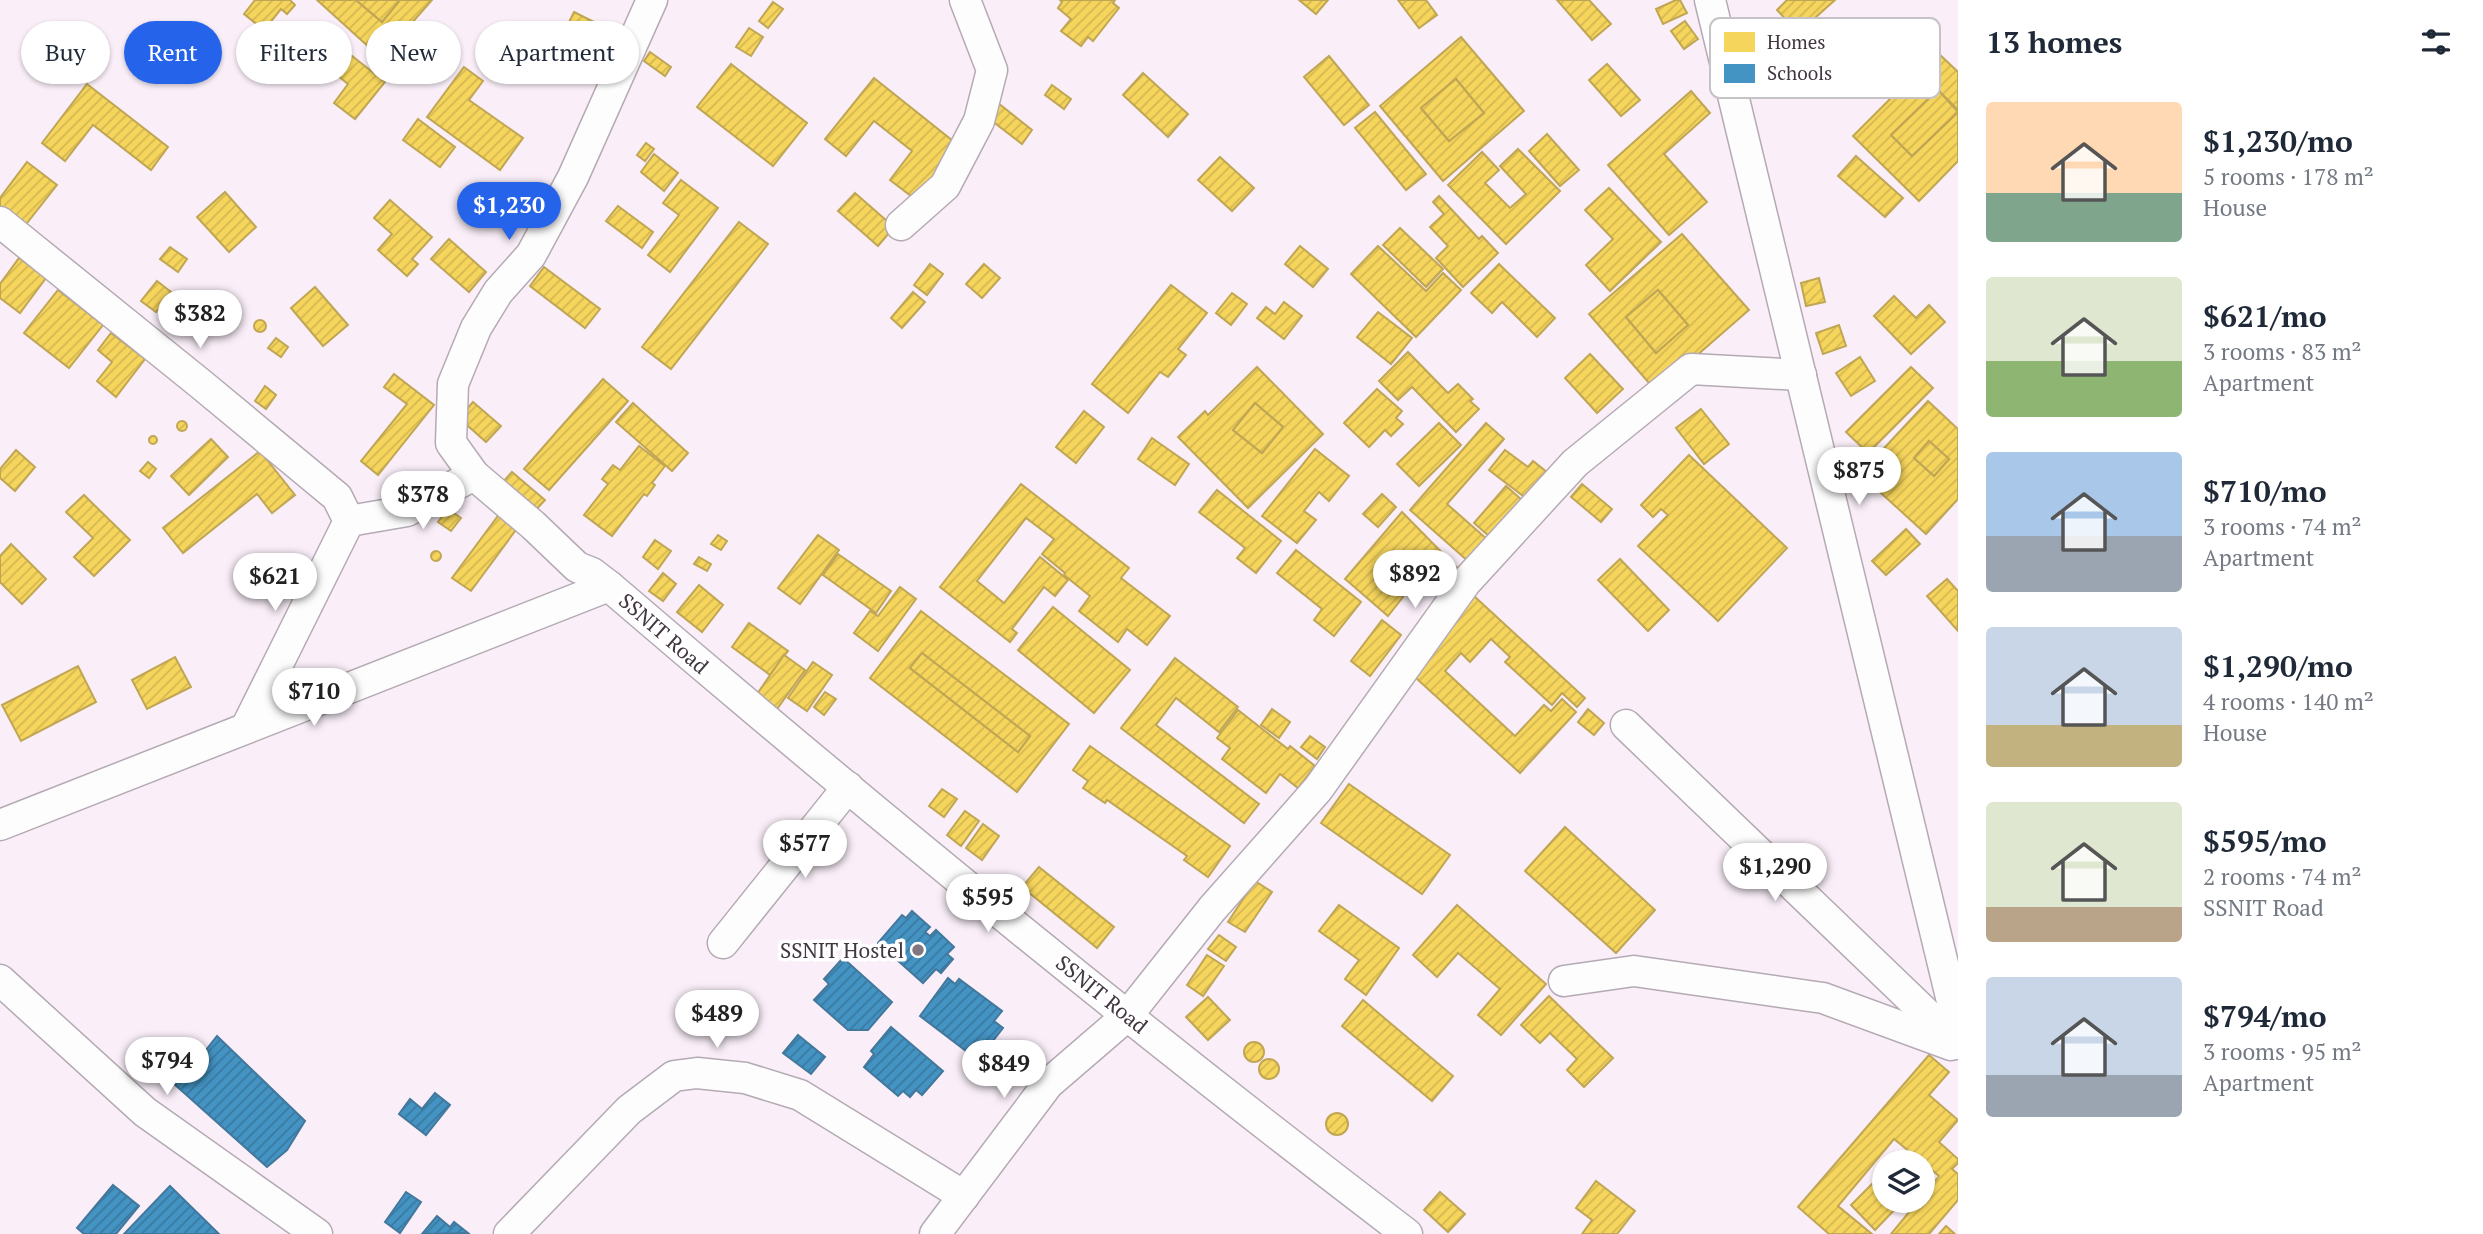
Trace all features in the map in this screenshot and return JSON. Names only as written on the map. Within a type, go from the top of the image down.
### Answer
[{"type":"street","name":"SSNIT Road","points":[[652,0],[573,177],[531,255],[498,292],[476,328],[453,384],[452,443],[474,475],[533,525],[577,568],[592,573],[609,586],[762,717],[1127,1016],[1407,1234]]},
{"type":"street","points":[[901,225],[945,186],[979,121],[992,70],[965,0]]},
{"type":"street","points":[[1710,0],[1714,18]]},
{"type":"street","points":[[1734,98],[1958,1026]]},
{"type":"street","points":[[0,222],[337,497],[349,521]]},
{"type":"street","points":[[935,1234],[1048,1084],[1127,1016],[1212,909],[1318,789],[1466,582],[1575,463],[1690,369],[1801,375]]},
{"type":"street","points":[[349,521],[407,511],[474,475]]},
{"type":"street","points":[[246,728],[349,521]]},
{"type":"street","points":[[0,825],[609,586]]},
{"type":"street","points":[[1626,725],[1958,1046]]},
{"type":"street","points":[[723,943],[848,787]]},
{"type":"street","points":[[1564,981],[1634,971],[1823,998],[1958,1046]]},
{"type":"street","points":[[0,980],[145,1112],[317,1234]]},
{"type":"street","points":[[509,1234],[629,1110],[674,1076],[696,1073],[745,1078],[800,1095],[964,1196]]},
{"type":"building: Homes","points":[[255,0],[290,0],[295,5],[287,14],[281,9],[271,21],[253,21],[244,14]]},
{"type":"building: Homes","points":[[317,0],[356,0],[381,21],[366,21],[366,44],[352,32],[352,21],[340,21]]},
{"type":"building: Homes","points":[[356,0],[400,0],[381,21]]},
{"type":"building: Homes","points":[[400,0],[432,0],[414,21],[383,21]]},
{"type":"building: Homes","points":[[1060,0],[1115,0],[1113,3],[1119,8],[1093,41],[1088,37],[1081,46],[1061,31],[1071,19],[1058,8],[1062,2]]},
{"type":"building: Homes","points":[[1299,0],[1328,0],[1316,14]]},
{"type":"building: Homes","points":[[1398,0],[1426,0],[1437,15],[1419,28]]},
{"type":"building: Homes","points":[[1557,0],[1589,0],[1611,24],[1592,40]]},
{"type":"building: Homes","points":[[1680,0],[1687,13],[1663,24],[1656,9]]},
{"type":"building: Homes","points":[[1787,0],[1835,0],[1815,18],[1784,18],[1777,10]]},
{"type":"building: Homes","points":[[773,2],[783,9],[768,28],[759,21]]},
{"type":"building: Homes","points":[[574,12],[592,21],[570,21]]},
{"type":"building: Homes","points":[[1685,21],[1698,39],[1684,49],[1671,31]]},
{"type":"building: Homes","points":[[749,28],[763,37],[751,56],[736,47]]},
{"type":"building: Homes","points":[[1461,37],[1524,111],[1443,181],[1380,106]],"holes":[[[1456,79],[1484,113],[1449,141],[1421,108]]]},
{"type":"building: Homes","points":[[650,52],[671,67],[665,76],[644,61]]},
{"type":"building: Homes","points":[[1940,55],[1958,72],[1958,110],[1940,92]]},
{"type":"building: Homes","points":[[352,56],[366,67],[366,84],[383,84],[355,119],[334,103],[348,84],[352,84]]},
{"type":"building: Homes","points":[[1329,56],[1369,105],[1344,125],[1304,77]]},
{"type":"building: Homes","points":[[731,64],[807,123],[773,166],[697,107]]},
{"type":"building: Homes","points":[[1607,64],[1640,100],[1621,116],[1589,80]]},
{"type":"building: Homes","points":[[464,67],[475,75],[475,84],[481,84],[469,100],[523,138],[500,170],[427,117],[451,84],[461,84],[461,71]]},
{"type":"building: Homes","points":[[1143,73],[1188,114],[1168,137],[1123,95]]},
{"type":"building: Homes","points":[[874,78],[958,145],[915,199],[890,180],[912,151],[874,121],[846,156],[825,139]]},
{"type":"building: Homes","points":[[1456,79],[1484,113],[1449,141],[1421,108]]},
{"type":"building: Homes","points":[[87,84],[168,147],[151,170],[93,125],[65,161],[42,143]]},
{"type":"building: Homes","points":[[1052,85],[1071,99],[1064,109],[1045,95]]},
{"type":"building: Homes","points":[[1691,91],[1710,113],[1664,154],[1707,202],[1669,235],[1608,165]]},
{"type":"building: Homes","points":[[1940,92],[1958,112],[1912,156],[1891,135],[1930,98],[1940,98]]},
{"type":"building: Homes","points":[[1891,98],[1930,98],[1891,135],[1912,156],[1958,112],[1958,161],[1919,201],[1853,136]]},
{"type":"building: Homes","points":[[998,103],[1032,130],[1022,144],[987,117]]},
{"type":"building: Homes","points":[[1375,112],[1426,174],[1406,190],[1355,128]]},
{"type":"building: Homes","points":[[418,119],[455,147],[440,167],[403,140]]},
{"type":"building: Homes","points":[[1547,134],[1579,170],[1560,186],[1529,151]]},
{"type":"building: Homes","points":[[646,143],[654,149],[645,161],[637,155]]},
{"type":"building: Homes","points":[[1518,149],[1560,191],[1506,244],[1448,185],[1482,152],[1499,170],[1485,183],[1510,208],[1526,194],[1500,166]]},
{"type":"building: Homes","points":[[654,154],[678,173],[664,191],[641,172]]},
{"type":"building: Homes","points":[[1856,156],[1903,198],[1885,217],[1838,176]]},
{"type":"building: Homes","points":[[1220,157],[1254,188],[1232,211],[1198,180]]},
{"type":"building: Homes","points":[[27,162],[57,185],[23,228],[0,210],[0,198]]},
{"type":"building: Homes","points":[[681,180],[718,208],[670,272],[648,255],[679,215],[663,203]]},
{"type":"building: Homes","points":[[1609,188],[1661,242],[1610,291],[1586,265],[1613,239],[1585,210]]},
{"type":"building: Homes","points":[[225,192],[256,227],[229,252],[197,217]]},
{"type":"building: Homes","points":[[855,193],[894,227],[878,246],[838,211]]},
{"type":"building: Homes","points":[[1439,196],[1479,239],[1482,236],[1498,253],[1463,287],[1436,258],[1448,246],[1430,227],[1444,214],[1433,202]]},
{"type":"building: Homes","points":[[390,200],[432,237],[412,259],[418,264],[407,276],[378,250],[392,234],[374,218]]},
{"type":"building: Homes","points":[[618,206],[653,232],[642,248],[606,221]]},
{"type":"building: Homes","points":[[739,222],[768,244],[671,369],[642,347]]},
{"type":"building: Homes","points":[[1400,228],[1443,269],[1426,287],[1383,245]]},
{"type":"building: Homes","points":[[1682,234],[1749,310],[1656,391],[1589,314]],"holes":[[[1658,290],[1688,325],[1656,353],[1626,317]]]},
{"type":"building: Homes","points":[[449,239],[486,272],[469,292],[431,259]]},
{"type":"building: Homes","points":[[1300,246],[1328,269],[1313,287],[1285,264]]},
{"type":"building: Homes","points":[[1378,246],[1426,291],[1443,273],[1461,290],[1416,337],[1351,274]]},
{"type":"building: Homes","points":[[170,247],[187,259],[178,272],[160,259]]},
{"type":"building: Homes","points":[[19,258],[46,278],[20,313],[0,298],[0,284]]},
{"type":"building: Homes","points":[[930,264],[943,274],[927,295],[914,285]]},
{"type":"building: Homes","points":[[984,264],[1000,278],[982,298],[966,284]]},
{"type":"building: Homes","points":[[1499,264],[1555,318],[1537,337],[1502,302],[1492,313],[1471,293]]},
{"type":"building: Homes","points":[[544,267],[600,309],[585,328],[530,286]]},
{"type":"building: Homes","points":[[1819,278],[1825,302],[1806,306],[1801,283]]},
{"type":"building: Homes","points":[[157,281],[171,292],[156,312],[141,301]]},
{"type":"building: Homes","points":[[1171,285],[1207,313],[1178,349],[1186,355],[1168,377],[1160,372],[1128,413],[1092,384]]},
{"type":"building: Homes","points":[[315,287],[348,325],[323,346],[291,308]]},
{"type":"building: Homes","points":[[58,290],[103,325],[69,368],[24,333]]},
{"type":"building: Homes","points":[[1658,290],[1688,325],[1656,353],[1626,317]]},
{"type":"building: Homes","points":[[913,292],[925,302],[902,328],[891,318]]},
{"type":"building: Homes","points":[[1232,293],[1247,304],[1231,325],[1216,313]]},
{"type":"building: Homes","points":[[1894,296],[1916,318],[1929,305],[1945,322],[1911,354],[1874,316]]},
{"type":"building: Homes","points":[[1284,302],[1302,316],[1284,339],[1257,318],[1266,307],[1275,314]]},
{"type":"building: Homes","points":[[1378,312],[1412,338],[1391,364],[1357,337]]},
{"type":"building: Homes","points":[[260,320],[266,326],[260,332],[254,326]]},
{"type":"building: Homes","points":[[1839,325],[1846,346],[1823,354],[1816,333]]},
{"type":"building: Homes","points":[[111,333],[145,359],[116,397],[97,381],[112,362],[98,350]]},
{"type":"building: Homes","points":[[276,338],[288,347],[281,357],[268,348]]},
{"type":"building: Homes","points":[[1408,352],[1448,393],[1458,384],[1479,409],[1456,432],[1412,387],[1398,400],[1379,381]]},
{"type":"building: Homes","points":[[1590,354],[1623,389],[1597,413],[1565,378]]},
{"type":"building: Homes","points":[[1860,357],[1875,381],[1851,396],[1836,373]]},
{"type":"building: Homes","points":[[1257,367],[1323,434],[1248,508],[1178,437],[1205,411],[1208,415]],"holes":[[[1255,403],[1283,427],[1262,453],[1233,430]]]},
{"type":"building: Homes","points":[[1911,367],[1933,388],[1868,453],[1846,432]]},
{"type":"building: Homes","points":[[394,374],[434,405],[378,475],[361,461],[407,404],[384,387]]},
{"type":"building: Homes","points":[[603,379],[628,401],[549,490],[524,469]]},
{"type":"building: Homes","points":[[265,386],[276,395],[266,409],[255,401]]},
{"type":"building: Homes","points":[[1377,389],[1402,411],[1396,418],[1403,424],[1391,436],[1385,430],[1369,447],[1344,423]]},
{"type":"building: Homes","points":[[1928,401],[1958,429],[1958,499],[1926,534],[1860,474]],"holes":[[[1929,441],[1949,459],[1934,476],[1914,458]]]},
{"type":"building: Homes","points":[[473,402],[501,426],[486,442],[459,418]]},
{"type":"building: Homes","points":[[633,403],[688,453],[672,471],[616,422]]},
{"type":"building: Homes","points":[[1255,403],[1283,427],[1262,453],[1233,430]]},
{"type":"building: Homes","points":[[1701,409],[1729,444],[1704,464],[1676,428]]},
{"type":"building: Homes","points":[[1084,411],[1104,427],[1076,463],[1056,447]]},
{"type":"building: Homes","points":[[182,421],[186,422],[186,430],[182,431],[178,430],[177,426],[178,422]]},
{"type":"building: Homes","points":[[1439,423],[1461,445],[1419,486],[1397,464]]},
{"type":"building: Homes","points":[[1486,423],[1504,439],[1447,504],[1488,540],[1469,562],[1410,510]]},
{"type":"building: Homes","points":[[153,436],[157,440],[153,444],[149,440]]},
{"type":"building: Homes","points":[[1152,438],[1189,464],[1175,485],[1138,459]]},
{"type":"building: Homes","points":[[211,439],[228,457],[189,495],[171,476]]},
{"type":"building: Homes","points":[[1929,441],[1949,459],[1934,476],[1914,458]]},
{"type":"building: Homes","points":[[639,446],[665,466],[652,483],[655,485],[647,496],[644,494],[612,536],[584,515],[608,484],[602,479],[613,465],[620,470]]},
{"type":"building: Homes","points":[[1315,449],[1349,476],[1329,501],[1319,492],[1304,511],[1316,520],[1297,543],[1262,516]]},
{"type":"building: Homes","points":[[16,450],[35,467],[15,491],[0,478],[0,469]]},
{"type":"building: Homes","points":[[1505,450],[1528,467],[1533,461],[1548,473],[1527,499],[1489,470]]},
{"type":"building: Homes","points":[[260,451],[295,495],[272,513],[257,494],[183,553],[163,528]]},
{"type":"building: Homes","points":[[1689,455],[1787,548],[1718,621],[1638,546],[1668,515],[1661,509],[1653,517],[1641,505]]},
{"type":"building: Homes","points":[[148,462],[156,469],[149,478],[140,471]]},
{"type":"building: Homes","points":[[512,472],[545,500],[532,514],[500,485]]},
{"type":"building: Homes","points":[[1021,484],[1129,568],[1121,578],[1170,616],[1147,645],[1127,629],[1118,642],[1079,611],[1090,596],[1042,554],[1054,539],[1026,518],[977,581],[1004,603],[1040,557],[1068,580],[1055,596],[1044,587],[1012,629],[1017,633],[1010,642],[940,587]]},
{"type":"building: Homes","points":[[1582,484],[1612,509],[1601,522],[1571,497]]},
{"type":"building: Homes","points":[[1506,486],[1530,507],[1498,544],[1474,523]]},
{"type":"building: Homes","points":[[1217,490],[1281,541],[1256,573],[1237,558],[1245,548],[1199,512]]},
{"type":"building: Homes","points":[[1382,494],[1396,507],[1378,527],[1363,514]]},
{"type":"building: Homes","points":[[84,495],[130,540],[94,576],[74,557],[93,538],[66,512]]},
{"type":"building: Homes","points":[[448,509],[461,518],[451,531],[438,522]]},
{"type":"building: Homes","points":[[503,509],[521,523],[471,591],[452,578]]},
{"type":"building: Homes","points":[[1402,512],[1462,573],[1445,591],[1400,554],[1380,578],[1403,597],[1388,616],[1345,579]]},
{"type":"building: Homes","points":[[1906,529],[1920,544],[1886,575],[1872,561]]},
{"type":"building: Homes","points":[[718,535],[727,541],[721,550],[711,544]]},
{"type":"building: Homes","points":[[818,535],[839,550],[800,604],[778,588]]},
{"type":"building: Homes","points":[[655,540],[671,551],[658,569],[643,557]]},
{"type":"building: Homes","points":[[11,544],[46,579],[22,604],[0,582],[0,556]]},
{"type":"building: Homes","points":[[1296,550],[1361,602],[1334,636],[1314,620],[1322,609],[1277,573]]},
{"type":"building: Homes","points":[[436,551],[440,552],[440,560],[436,561],[432,560],[431,556],[432,552]]},
{"type":"building: Homes","points":[[838,554],[891,591],[876,613],[823,575]]},
{"type":"building: Homes","points":[[699,557],[711,564],[707,571],[694,564]]},
{"type":"building: Homes","points":[[1620,559],[1669,610],[1648,631],[1598,580]]},
{"type":"building: Homes","points":[[663,573],[676,584],[663,601],[649,591]]},
{"type":"building: Homes","points":[[1947,579],[1958,591],[1958,631],[1927,596]]},
{"type":"building: Homes","points":[[699,585],[723,605],[702,632],[677,612]]},
{"type":"building: Homes","points":[[900,587],[916,599],[878,651],[854,633],[870,611],[878,616]]},
{"type":"building: Homes","points":[[1474,596],[1585,698],[1577,707],[1562,693],[1552,705],[1505,662],[1510,657],[1491,639],[1470,662],[1461,653],[1445,671],[1515,736],[1544,705],[1551,711],[1562,699],[1576,712],[1520,773],[1406,669]]},
{"type":"building: Homes","points":[[1053,607],[1130,670],[1094,713],[1018,650]]},
{"type":"building: Homes","points":[[921,611],[1069,724],[1017,792],[870,678]],"holes":[[[922,653],[1030,736],[1018,752],[910,668]]]},
{"type":"building: Homes","points":[[1382,620],[1401,635],[1370,676],[1351,661]]},
{"type":"building: Homes","points":[[749,623],[788,651],[770,675],[732,647]]},
{"type":"building: Homes","points":[[922,653],[1030,736],[1018,752],[910,668]]},
{"type":"building: Homes","points":[[784,655],[805,670],[777,709],[757,694]]},
{"type":"building: Homes","points":[[175,657],[191,687],[147,709],[132,680]]},
{"type":"building: Homes","points":[[1175,658],[1238,707],[1219,732],[1176,698],[1156,725],[1259,804],[1244,823],[1121,728]]},
{"type":"building: Homes","points":[[813,662],[832,675],[807,711],[788,698]]},
{"type":"building: Homes","points":[[78,666],[96,702],[21,741],[2,705]]},
{"type":"building: Homes","points":[[825,692],[836,699],[824,715],[814,707]]},
{"type":"building: Homes","points":[[1272,709],[1290,722],[1279,738],[1261,725]]},
{"type":"building: Homes","points":[[1588,709],[1604,723],[1594,735],[1578,722]]},
{"type":"building: Homes","points":[[1238,710],[1288,749],[1290,746],[1315,766],[1298,788],[1280,774],[1266,793],[1222,759],[1230,748],[1217,738]]},
{"type":"building: Homes","points":[[1310,736],[1325,747],[1317,759],[1301,747]]},
{"type":"building: Homes","points":[[1090,746],[1230,846],[1208,877],[1184,860],[1187,856],[1107,800],[1105,803],[1083,788],[1088,781],[1073,770]]},
{"type":"building: Homes","points":[[1349,784],[1450,855],[1422,894],[1321,823]]},
{"type":"building: Homes","points":[[942,789],[957,799],[944,817],[929,806]]},
{"type":"building: Homes","points":[[965,811],[979,821],[961,846],[947,835]]},
{"type":"building: Homes","points":[[983,824],[999,836],[982,860],[966,848]]},
{"type":"building: Homes","points":[[1565,827],[1655,910],[1616,953],[1525,871]]},
{"type":"building: Homes","points":[[1039,867],[1114,927],[1097,948],[1022,887]]},
{"type":"building: Homes","points":[[1255,881],[1272,892],[1245,932],[1228,922]]},
{"type":"building: Homes","points":[[1339,905],[1399,948],[1366,995],[1345,979],[1359,960],[1319,931]]},
{"type":"building: Homes","points":[[1457,905],[1546,984],[1501,1035],[1478,1015],[1500,989],[1458,953],[1437,977],[1413,955]]},
{"type":"building: Homes","points":[[1219,935],[1236,947],[1226,961],[1208,949]]},
{"type":"building: Homes","points":[[1207,955],[1224,966],[1203,996],[1187,985]]},
{"type":"building: Homes","points":[[1549,996],[1613,1058],[1584,1087],[1567,1070],[1577,1059],[1550,1033],[1540,1043],[1521,1025]]},
{"type":"building: Homes","points":[[1208,997],[1230,1020],[1208,1040],[1186,1017]]},
{"type":"building: Homes","points":[[1363,1000],[1453,1076],[1432,1101],[1342,1026]]},
{"type":"building: Homes","points":[[1254,1042],[1261,1045],[1264,1052],[1261,1059],[1254,1062],[1247,1059],[1244,1052],[1247,1045]]},
{"type":"building: Homes","points":[[1929,1055],[1949,1072],[1929,1095],[1958,1120],[1939,1142],[1958,1159],[1952,1169],[1958,1174],[1958,1200],[1929,1234],[1891,1234],[1908,1213],[1935,1213],[1935,1181],[1939,1176],[1935,1173],[1935,1150],[1907,1150],[1894,1139],[1885,1150],[1872,1150],[1872,1165],[1838,1206],[1872,1234],[1829,1234],[1798,1207]]},
{"type":"building: Homes","points":[[1269,1059],[1276,1062],[1279,1069],[1276,1076],[1269,1079],[1262,1076],[1259,1069],[1262,1062]]},
{"type":"building: Homes","points":[[1333,1113],[1341,1113],[1348,1120],[1348,1128],[1341,1135],[1333,1135],[1326,1128],[1326,1120]]},
{"type":"building: Homes","points":[[1596,1181],[1635,1211],[1617,1234],[1582,1234],[1592,1220],[1576,1208]]},
{"type":"building: Homes","points":[[1872,1184],[1872,1213],[1891,1213],[1875,1230],[1851,1205]]},
{"type":"building: Homes","points":[[1440,1192],[1465,1214],[1448,1232],[1424,1210]]},
{"type":"building: Homes","points":[[1946,1226],[1955,1234],[1939,1234]]},
{"type":"building: Schools","name":"SSNIT Hostel","points":[[912,911],[930,927],[925,932],[930,936],[936,930],[954,947],[947,954],[953,959],[941,973],[936,969],[923,983],[878,943],[902,915],[906,918]]},
{"type":"building: Schools","points":[[843,958],[892,1002],[868,1030],[848,1030],[814,1000],[829,984],[824,979]]},
{"type":"building: Schools","points":[[948,978],[955,984],[959,979],[1002,1011],[994,1021],[1003,1028],[978,1060],[920,1016]]},
{"type":"building: Schools","points":[[891,1027],[943,1071],[922,1095],[916,1090],[910,1097],[903,1091],[898,1096],[864,1067],[874,1054],[871,1051]]},
{"type":"building: Schools","points":[[798,1035],[825,1057],[811,1074],[783,1053]]},
{"type":"building: Schools","points":[[217,1036],[305,1121],[287,1150],[267,1167],[173,1083],[198,1060]]},
{"type":"building: Schools","points":[[435,1093],[450,1105],[426,1135],[399,1114],[410,1099],[422,1109]]},
{"type":"building: Schools","points":[[113,1185],[139,1206],[116,1234],[84,1234],[77,1228]]},
{"type":"building: Schools","points":[[170,1186],[219,1234],[124,1234]]},
{"type":"building: Schools","points":[[406,1192],[421,1202],[400,1233],[385,1222]]},
{"type":"building: Schools","points":[[437,1216],[450,1227],[454,1222],[468,1233],[422,1234]]},
{"type":"place","name":"SSNIT Hostel","points":[[918,950]]}]
